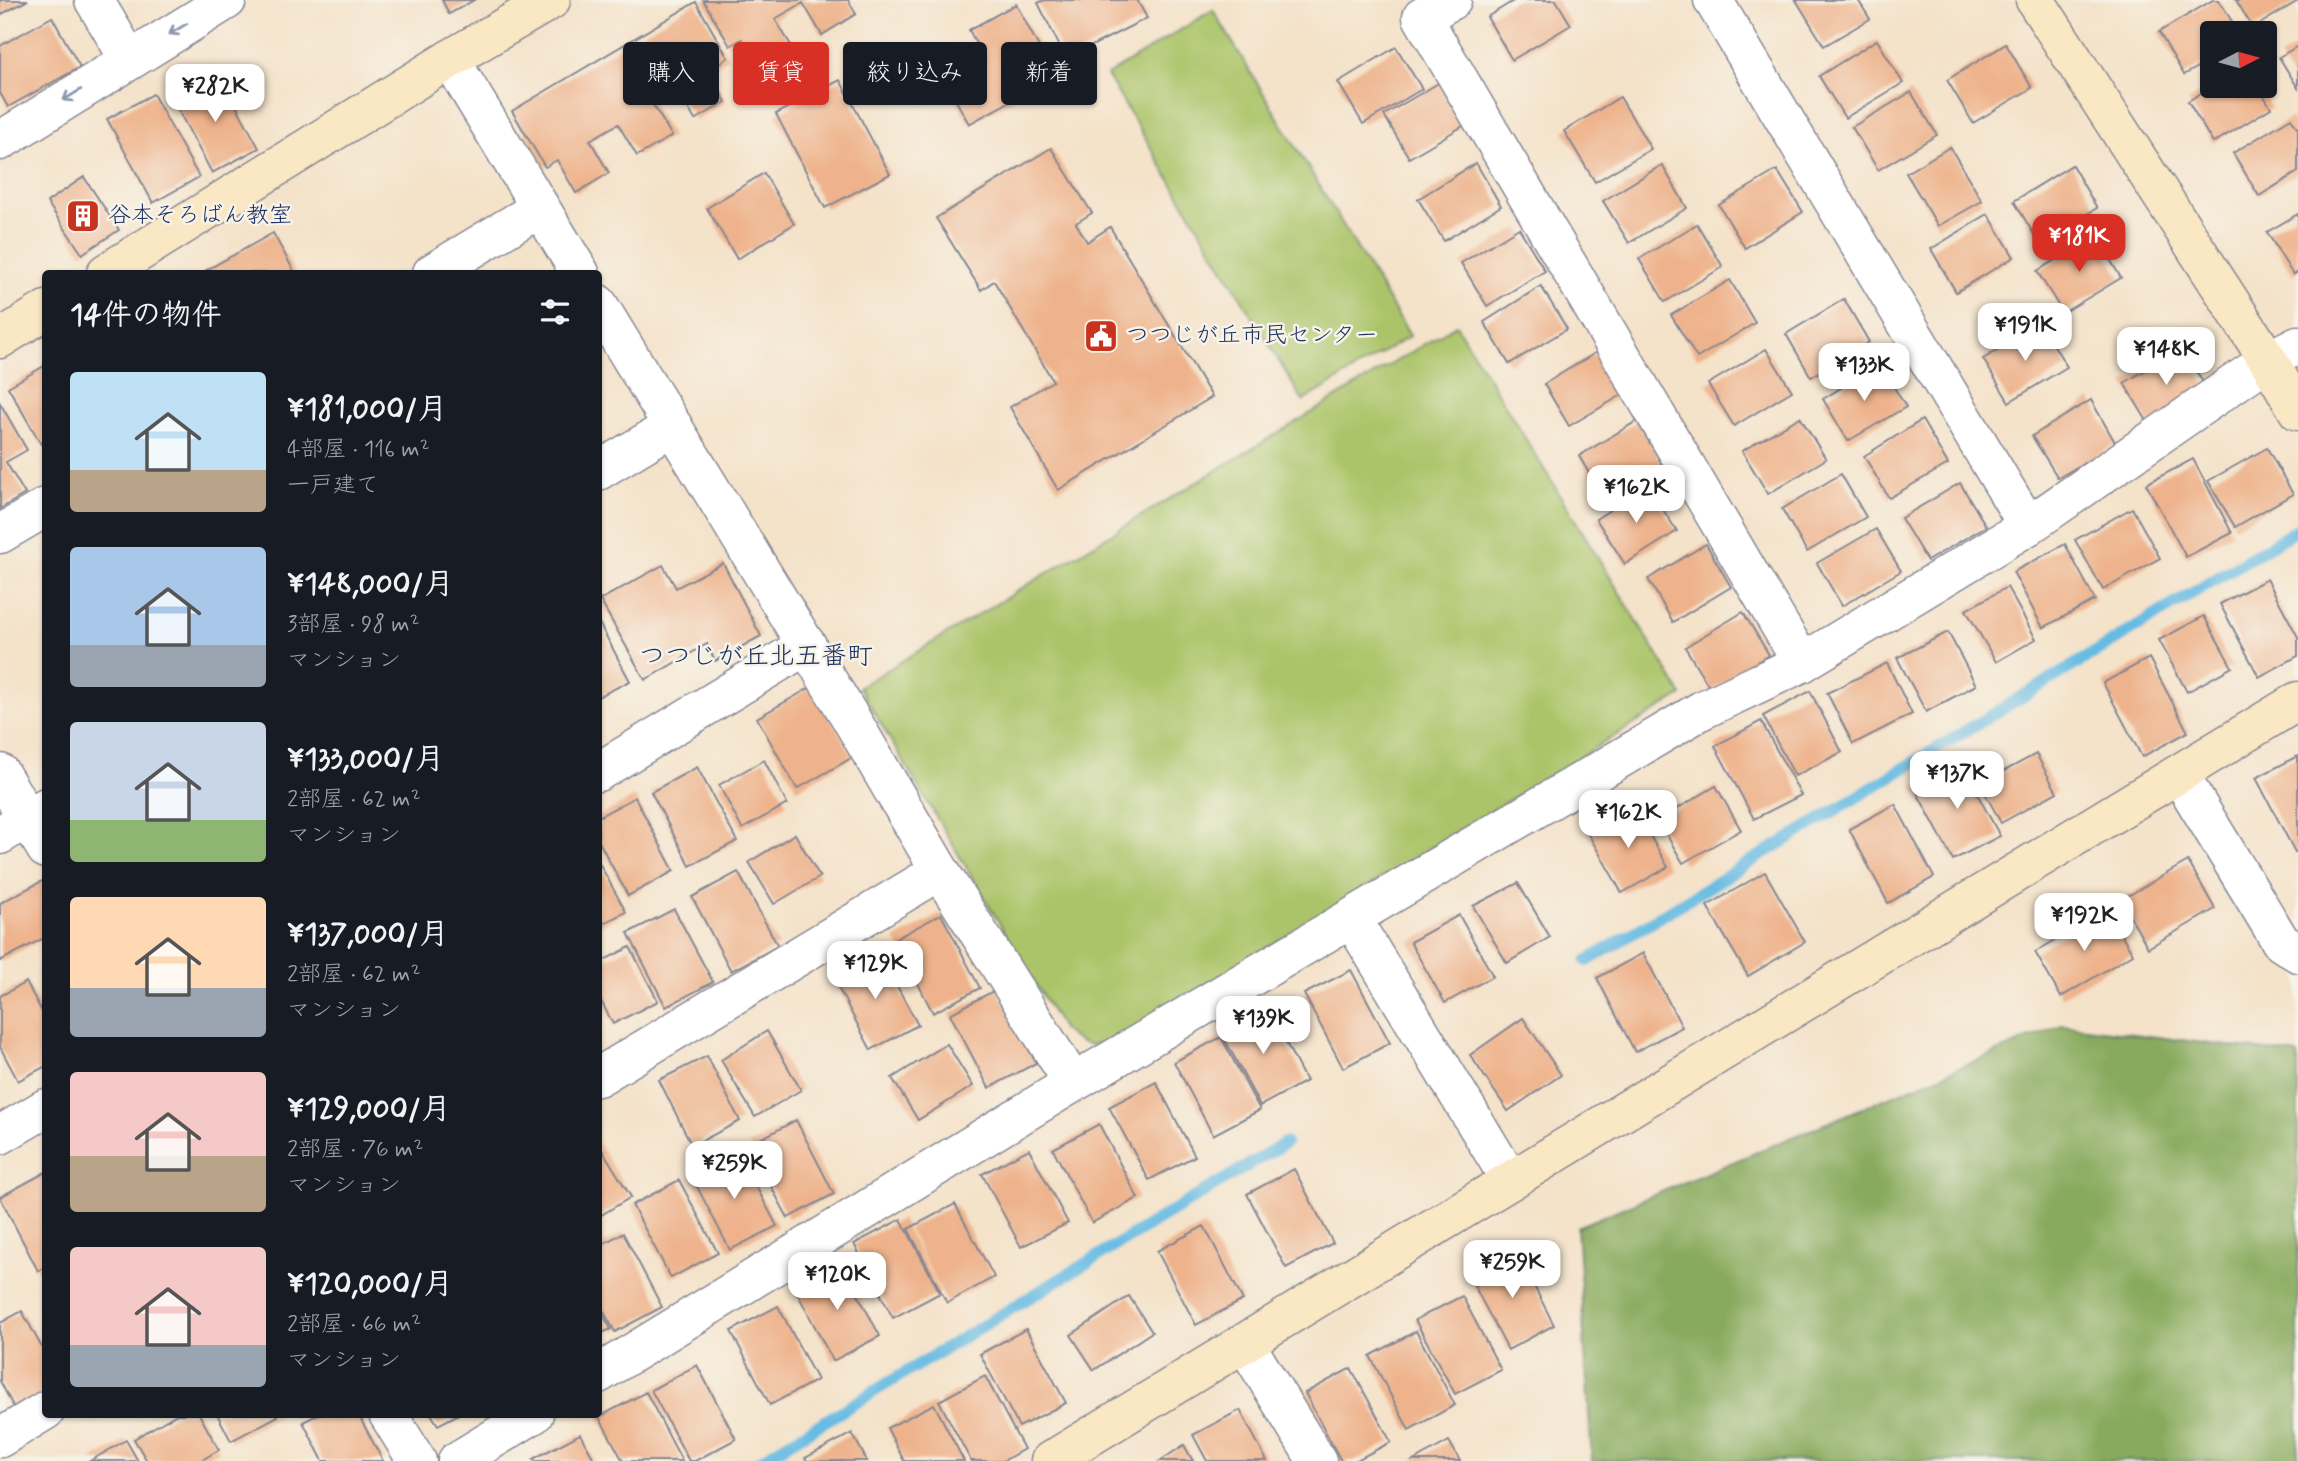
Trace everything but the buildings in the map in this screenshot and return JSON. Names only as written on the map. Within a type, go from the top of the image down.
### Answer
[{"type":"street","points":[[94,0],[130,59]]},
{"type":"street","points":[[0,141],[227,0]]},
{"type":"street","points":[[111,270],[450,59],[551,0]]},
{"type":"street","points":[[1452,0],[1422,17],[1802,663]]},
{"type":"street","points":[[1713,0],[2028,526]]},
{"type":"street","points":[[2035,0],[2283,352],[2298,411]]},
{"type":"street","points":[[450,59],[578,270]]},
{"type":"street","points":[[437,270],[540,208]]},
{"type":"street","points":[[602,311],[807,645],[940,871],[1073,1083]]},
{"type":"street","points":[[0,339],[42,313]]},
{"type":"street","points":[[602,1372],[1073,1083],[1702,710],[1802,663],[2028,526],[2283,352]]},
{"type":"street","points":[[602,469],[673,426]]},
{"type":"street","points":[[0,534],[42,509]]},
{"type":"street","points":[[602,770],[807,645]]},
{"type":"street","points":[[1049,1461],[2298,701]]},
{"type":"street","points":[[0,773],[29,827]]},
{"type":"street","points":[[2179,774],[2281,942],[2298,953]]},
{"type":"street","points":[[602,1074],[940,871]]},
{"type":"street","points":[[1352,919],[1510,1180]]},
{"type":"street","points":[[0,1135],[42,1110]]},
{"type":"street","points":[[1245,1343],[1317,1461]]},
{"type":"street","points":[[0,1438],[42,1412]]},
{"type":"street","points":[[390,1418],[417,1461]]},
{"type":"street","points":[[457,1461],[527,1418]]},
{"type":"green space","points":[[1213,10],[1410,336],[1303,401],[1107,75]]},
{"type":"green space","points":[[1456,325],[1682,695],[1119,1038],[1095,1045],[1077,1041],[1063,1030],[859,687]]},
{"type":"green space","points":[[2062,1025],[2298,1055],[2298,1461],[1592,1461],[1577,1227]]},
{"type":"waterway","points":[[1587,961],[2298,529]]},
{"type":"waterway","points":[[759,1461],[1285,1143]]},
{"type":"place","name":"谷本そろばん教室","points":[[83,216]]},
{"type":"place","name":"つつじが丘市民センター","points":[[1101,336]]},
{"type":"district","name":"つつじが丘北五番町","points":[[756,657]]}]
